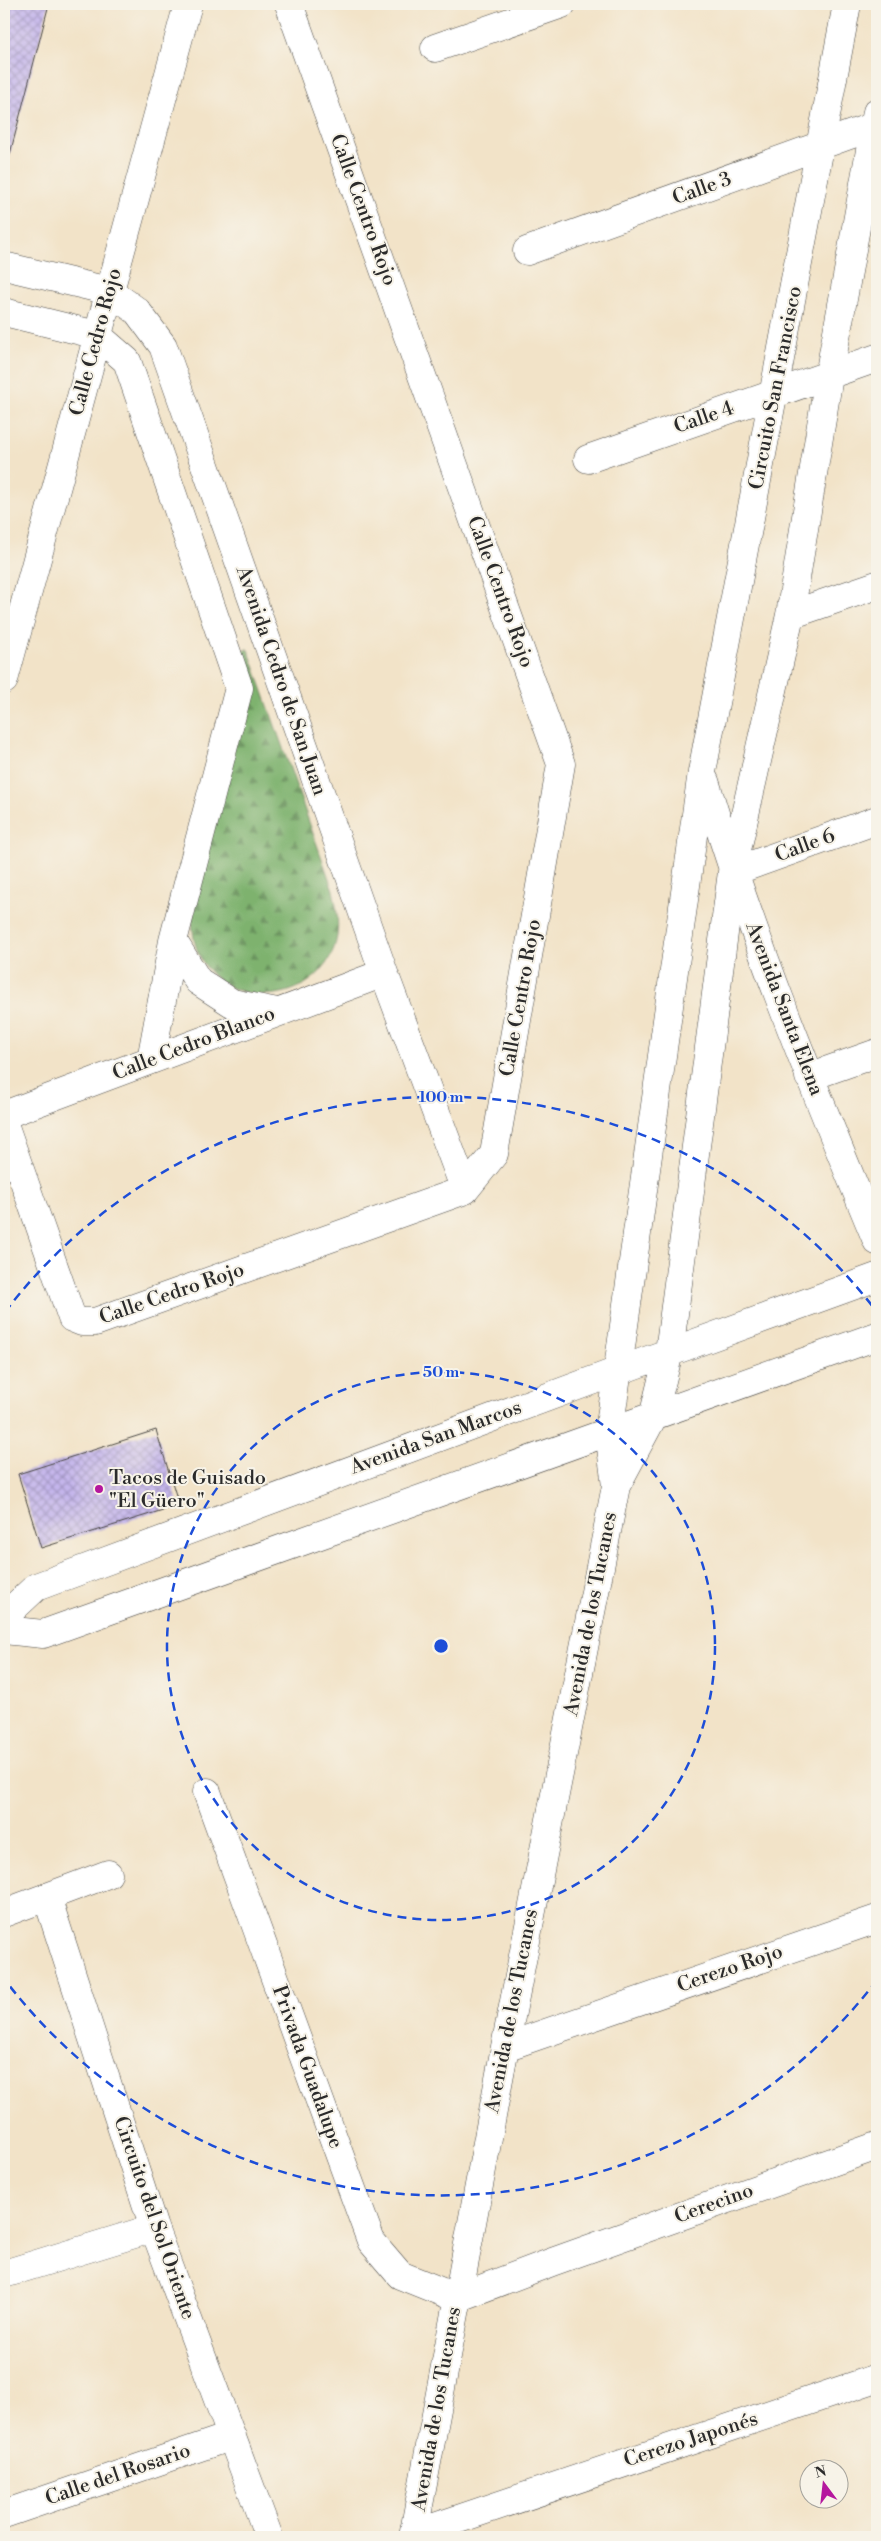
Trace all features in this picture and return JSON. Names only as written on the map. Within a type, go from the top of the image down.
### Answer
[{"type":"street","name":"Calle Cedro Rojo","points":[[4,680],[188,4]]},
{"type":"street","name":"Calle Centro Rojo","points":[[289,4],[561,764],[494,1154],[466,1190]]},
{"type":"street","points":[[435,48],[562,4]]},
{"type":"street","name":"Circuito San Francisco","points":[[618,1371],[702,772],[847,4]]},
{"type":"street","points":[[732,872],[790,615],[829,376],[876,121]]},
{"type":"street","name":"Calle 3","points":[[527,251],[821,147],[876,121]]},
{"type":"street","name":"Avenida Cedro de San Juan","points":[[4,266],[109,291],[137,311],[163,346],[384,973],[466,1190]]},
{"type":"street","points":[[4,312],[97,335],[127,361],[239,688],[173,941],[151,1060]]},
{"type":"street","points":[[127,361],[163,346]]},
{"type":"street","name":"Calle 4","points":[[588,459],[877,358]]},
{"type":"street","points":[[790,615],[877,584]]},
{"type":"street","name":"Avenida Santa Elena","points":[[702,772],[732,872],[809,1077],[877,1241]]},
{"type":"street","name":"Calle 6","points":[[732,872],[877,820]]},
{"type":"street","name":"Avenida de los Tucanes","points":[[414,2535],[505,2047],[616,1486],[653,1417],[669,1352],[732,872]]},
{"type":"street","points":[[173,941],[198,980],[232,1003],[278,1012]]},
{"type":"street","name":"Calle Cedro Blanco","points":[[4,1115],[384,973]]},
{"type":"street","points":[[809,1077],[877,1053]]},
{"type":"street","name":"Calle Cedro Rojo","points":[[4,1124],[72,1318],[82,1322],[95,1322],[466,1190]]},
{"type":"street","name":"Avenida San Marcos","points":[[4,1617],[36,1587],[669,1352],[877,1277]]},
{"type":"street","points":[[4,1630],[43,1634],[877,1336]]},
{"type":"street","name":"Avenida de los Tucanes","points":[[616,1486],[609,1432],[618,1371]]},
{"type":"street","name":"Privada Guadalupe","points":[[207,1792],[372,2241],[400,2275],[457,2298]]},
{"type":"street","points":[[4,1913],[108,1874]]},
{"type":"street","name":"Circuito del Sol Oriente","points":[[47,1897],[154,2228],[268,2537]]},
{"type":"street","name":"Cerezo Rojo","points":[[505,2047],[877,1919]]},
{"type":"street","name":"Cerecino","points":[[457,2298],[552,2262],[877,2146]]},
{"type":"street","points":[[4,2274],[154,2228]]},
{"type":"street","name":"Cerezo Japonés","points":[[414,2535],[506,2502],[877,2378]]},
{"type":"street","name":"Calle del Rosario","points":[[4,2514],[232,2436]]},
{"type":"green space","points":[[248,649],[333,890],[338,930],[328,961],[312,979],[292,990],[269,995],[245,992],[224,983],[206,967],[195,943],[192,921],[240,652]]},
{"type":"building","points":[[4,4],[49,4],[4,177]]},
{"type":"building","name":"Tacos de Guisado \"El Güero\"","points":[[156,1430],[179,1505],[41,1548],[18,1474]]},
{"type":"place","name":"Tacos de Guisado \"El Güero\"","points":[[99,1489]]}]
